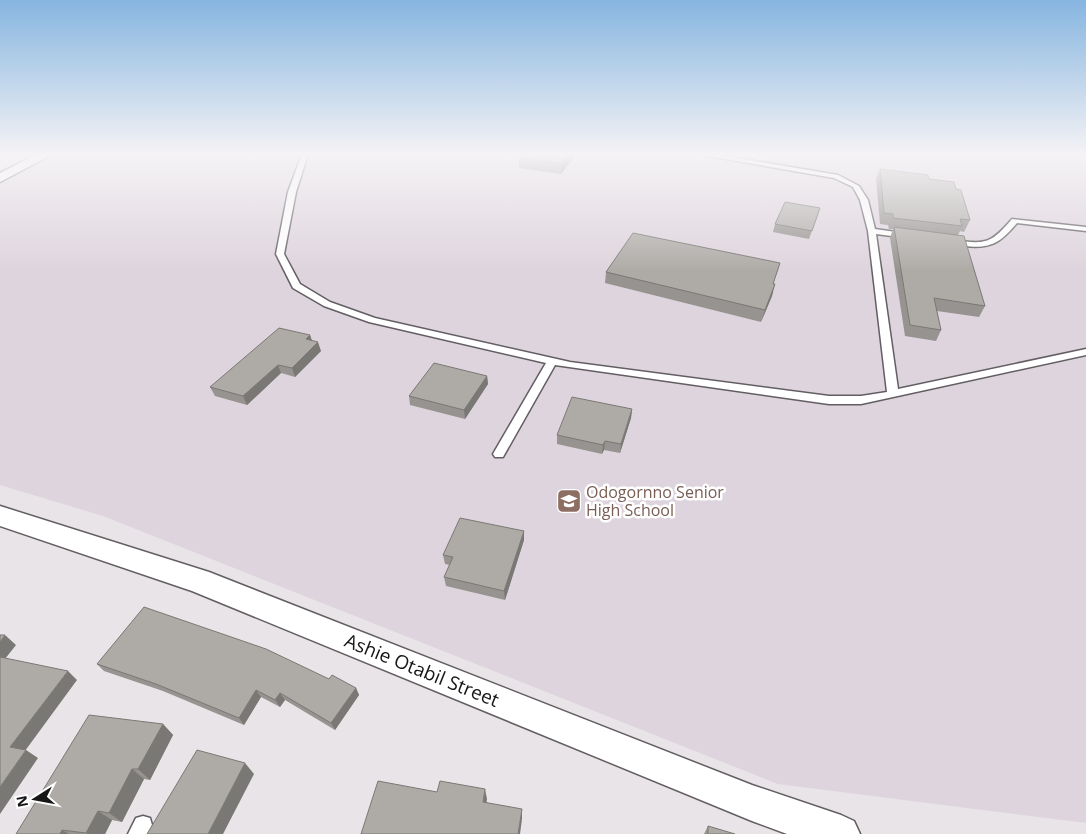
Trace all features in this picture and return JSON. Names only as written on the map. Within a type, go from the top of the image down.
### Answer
[{"type":"street","name":"Ashie Otabil Street","points":[[0,516],[199,581],[742,799],[841,834]]},
{"type":"lane","points":[[292,193],[280,254],[296,286],[327,304],[372,320],[570,365],[829,400],[861,400],[1086,352]]},
{"type":"lane","points":[[860,193],[864,200],[872,231],[893,394]]},
{"type":"lane","points":[[947,241],[985,246],[1002,237],[1015,222],[1086,229]]},
{"type":"lane","points":[[872,231],[919,237]]},
{"type":"lane","points":[[499,454],[552,361]]},
{"type":"shaded area","name":"Odogornno Senior High School","points":[[0,193],[1086,193],[1086,823],[778,784],[103,516],[0,485]]},
{"type":"building","points":[[882,193],[962,193],[970,220],[960,219],[962,226],[893,218],[893,214],[884,213]]},
{"type":"building","points":[[785,202],[820,208],[812,231],[775,224]]},
{"type":"building","points":[[894,227],[964,236],[985,306],[934,298],[941,330],[910,325]]},
{"type":"building","points":[[633,233],[780,263],[773,284],[775,284],[765,310],[606,272]]},
{"type":"building","points":[[279,328],[310,335],[306,339],[318,342],[292,368],[278,365],[243,396],[210,387]]},
{"type":"building","points":[[434,363],[487,376],[464,410],[409,396]]},
{"type":"building","points":[[572,397],[632,409],[621,444],[605,441],[603,445],[557,435]]},
{"type":"building","points":[[460,518],[524,531],[504,591],[444,577],[453,557],[443,555]]},
{"type":"building","points":[[144,607],[266,649],[329,679],[332,675],[356,688],[331,723],[280,693],[275,700],[256,690],[239,718],[156,684],[97,664]]},
{"type":"building","points":[[0,635],[5,635],[0,642]]},
{"type":"building","points":[[0,657],[68,671],[10,747],[26,750],[0,787]]},
{"type":"building","points":[[89,715],[163,724],[138,769],[132,769],[109,813],[98,811],[86,833],[62,830],[60,834],[16,834]]},
{"type":"building","points":[[197,750],[245,763],[208,834],[147,834]]},
{"type":"building","points":[[378,781],[437,792],[440,781],[485,789],[483,802],[522,809],[518,834],[361,834]]},
{"type":"building","points":[[708,826],[735,834],[708,834]]},
{"type":"place","name":"Odogornno Senior High School","points":[[569,501]]}]
